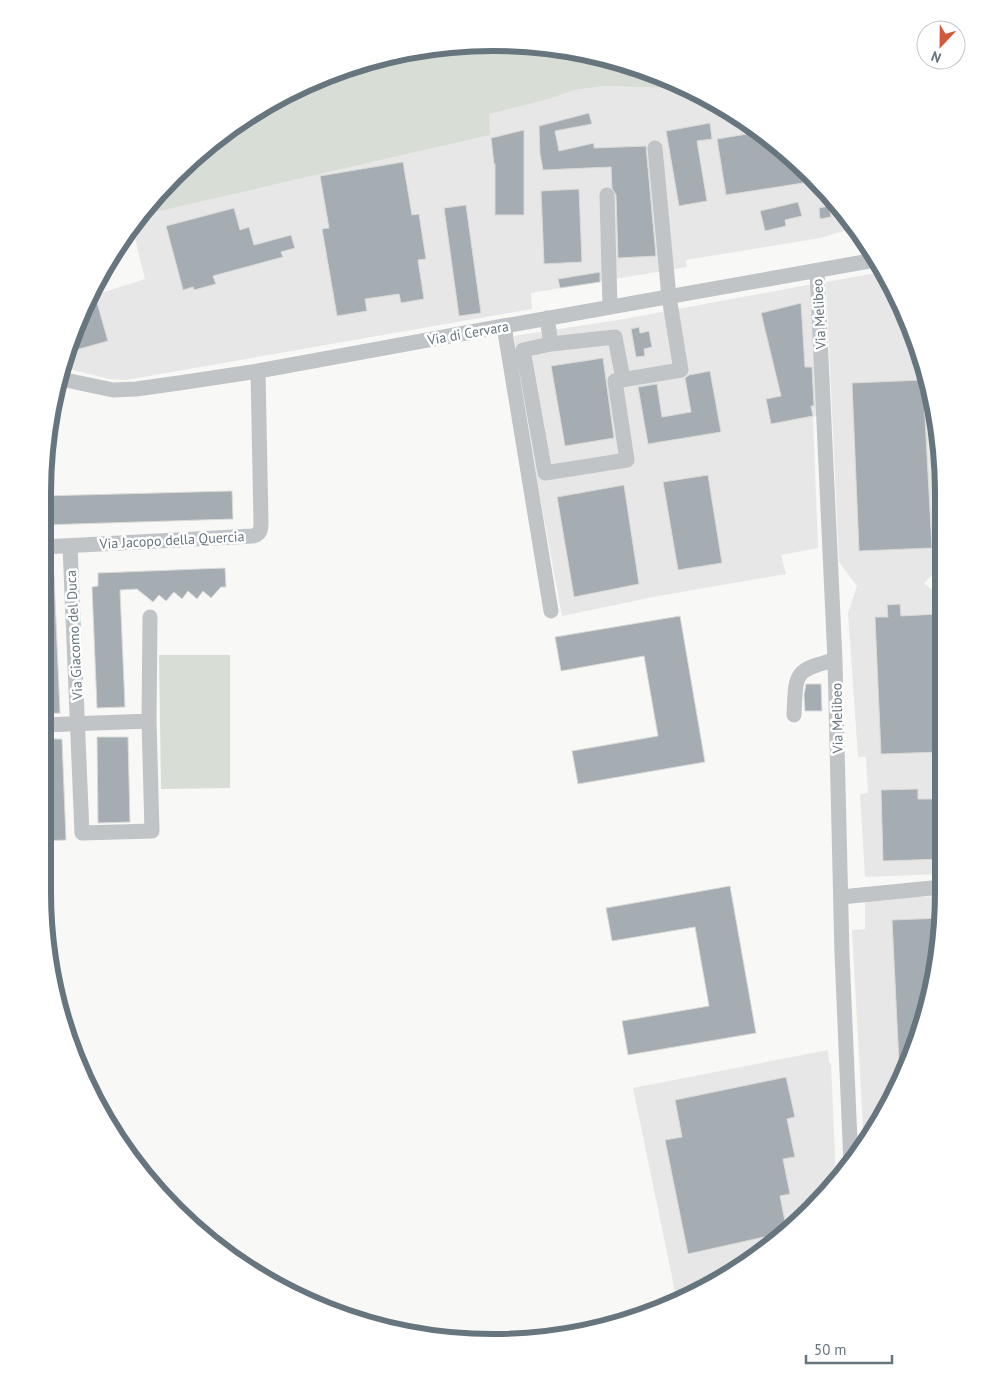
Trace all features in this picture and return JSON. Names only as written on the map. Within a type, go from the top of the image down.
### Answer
[{"type":"street","points":[[622,379],[615,337],[551,344],[523,350],[545,473],[627,460],[615,380],[622,379],[681,370],[669,297],[655,148]]},
{"type":"street","points":[[607,195],[610,307]]},
{"type":"street","name":"Via di Cervara","points":[[66,380],[113,390],[136,390],[258,371],[869,261]]},
{"type":"street","name":"Via Melibeo","points":[[817,271],[836,660],[840,896],[850,1151]]},
{"type":"street","points":[[547,318],[551,344]]},
{"type":"street","points":[[504,326],[551,611]]},
{"type":"street","name":"Via Jacopo della Quercia","points":[[51,547],[244,537],[258,534],[261,524],[258,371]]},
{"type":"street","name":"Via Giacomo del Duca","points":[[70,546],[82,833],[152,831],[149,721],[150,616]]},
{"type":"street","points":[[794,715],[795,681],[802,672],[816,665],[836,660]]},
{"type":"street","points":[[51,724],[149,721]]},
{"type":"street","points":[[840,896],[935,888]]},
{"type":"shaded area","points":[[464,52],[522,52],[551,55],[607,66],[668,88],[604,86],[575,90],[549,99],[489,114],[490,135],[152,213],[202,161],[224,143],[272,110],[324,85],[379,66],[435,55]]},
{"type":"shaded area","points":[[604,86],[668,88],[714,110],[762,143],[784,161],[825,202],[847,230],[820,238],[686,260],[687,267],[531,293],[532,309],[126,380],[109,379],[69,369],[85,324],[100,291],[101,293],[145,279],[134,236],[152,213],[490,135],[488,114],[549,99],[575,90]]},
{"type":"shaded area","points":[[876,273],[901,324],[911,351],[926,407],[931,435],[935,493],[935,573],[924,583],[933,591],[935,589],[935,874],[865,877],[860,794],[868,793],[866,757],[858,757],[848,613],[857,586],[839,562],[826,282]]},
{"type":"shaded area","points":[[813,284],[818,415],[813,417],[818,548],[781,555],[786,574],[658,596],[562,616],[538,486],[514,336],[624,319]]},
{"type":"shaded area","points":[[159,655],[230,655],[230,788],[161,789]]},
{"type":"shaded area","points":[[935,896],[931,950],[920,1006],[901,1061],[876,1113],[863,1132],[852,930],[865,929],[865,899]]},
{"type":"shaded area","points":[[828,1050],[829,1062],[831,1063],[836,1170],[805,1204],[762,1242],[714,1275],[676,1294],[633,1088]]},
{"type":"building","points":[[589,113],[592,124],[555,131],[559,151],[594,143],[594,148],[646,146],[656,256],[618,258],[616,195],[612,188],[611,167],[543,170],[540,154],[539,126]]},
{"type":"building","points":[[710,123],[712,139],[697,141],[707,201],[679,206],[666,131]]},
{"type":"building","points":[[524,130],[524,215],[495,215],[495,164],[491,138]]},
{"type":"building","points":[[747,132],[762,143],[806,182],[726,195],[717,139],[747,134]]},
{"type":"building","points":[[403,162],[412,215],[419,214],[426,259],[418,260],[424,299],[401,303],[399,294],[365,299],[367,311],[337,316],[322,229],[329,228],[320,176]]},
{"type":"building","points":[[579,189],[582,262],[544,264],[541,191]]},
{"type":"building","points":[[798,202],[802,216],[785,220],[786,226],[765,231],[760,211]]},
{"type":"building","points":[[466,205],[481,313],[459,316],[444,208]]},
{"type":"building","points":[[828,206],[831,217],[820,219],[819,208]]},
{"type":"building","points":[[234,208],[240,230],[249,227],[254,245],[291,235],[295,248],[281,252],[283,257],[213,276],[216,284],[194,290],[193,287],[183,290],[166,226]]},
{"type":"building","points":[[600,272],[600,282],[560,288],[558,279]]},
{"type":"building","points":[[96,300],[108,341],[75,350]]},
{"type":"building","points":[[801,303],[805,367],[812,367],[814,406],[811,406],[813,416],[771,424],[766,399],[781,396],[761,313]]},
{"type":"building","points":[[639,327],[640,333],[649,331],[652,347],[644,349],[645,356],[636,357],[631,329]]},
{"type":"building","points":[[603,358],[614,438],[565,446],[551,366]]},
{"type":"building","points":[[710,371],[721,432],[648,444],[638,387],[657,384],[662,417],[691,412],[685,378],[689,375]]},
{"type":"building","points":[[920,380],[924,397],[932,548],[859,551],[852,383]]},
{"type":"building","points":[[708,475],[722,563],[678,570],[663,482]]},
{"type":"building","points":[[624,485],[639,584],[574,597],[557,497]]},
{"type":"building","points":[[232,491],[233,519],[51,525],[51,496]]},
{"type":"building","points":[[225,568],[226,587],[221,587],[211,598],[203,591],[197,599],[188,591],[182,599],[174,592],[166,601],[159,595],[153,602],[137,589],[120,590],[125,707],[97,708],[92,587],[98,586],[98,573]]},
{"type":"building","points":[[51,575],[54,575],[60,713],[51,714]]},
{"type":"building","points":[[900,604],[901,616],[935,614],[935,752],[881,754],[875,617],[888,617],[887,605]]},
{"type":"building","points":[[680,616],[705,762],[578,784],[572,751],[658,736],[644,656],[561,671],[555,637]]},
{"type":"building","points":[[806,684],[821,684],[822,711],[805,711],[804,695]]},
{"type":"building","points":[[97,737],[128,737],[130,822],[98,823]]},
{"type":"building","points":[[51,739],[62,739],[66,840],[51,841]]},
{"type":"building","points":[[918,789],[918,799],[935,799],[935,859],[883,861],[881,790]]},
{"type":"building","points":[[730,886],[756,1033],[628,1055],[622,1021],[709,1006],[695,927],[612,941],[606,908]]},
{"type":"building","points":[[934,918],[931,950],[920,1006],[899,1065],[892,920]]},
{"type":"building","points":[[786,1077],[795,1117],[787,1119],[795,1157],[783,1159],[790,1194],[780,1196],[785,1223],[769,1236],[688,1254],[665,1140],[682,1137],[675,1100]]}]
